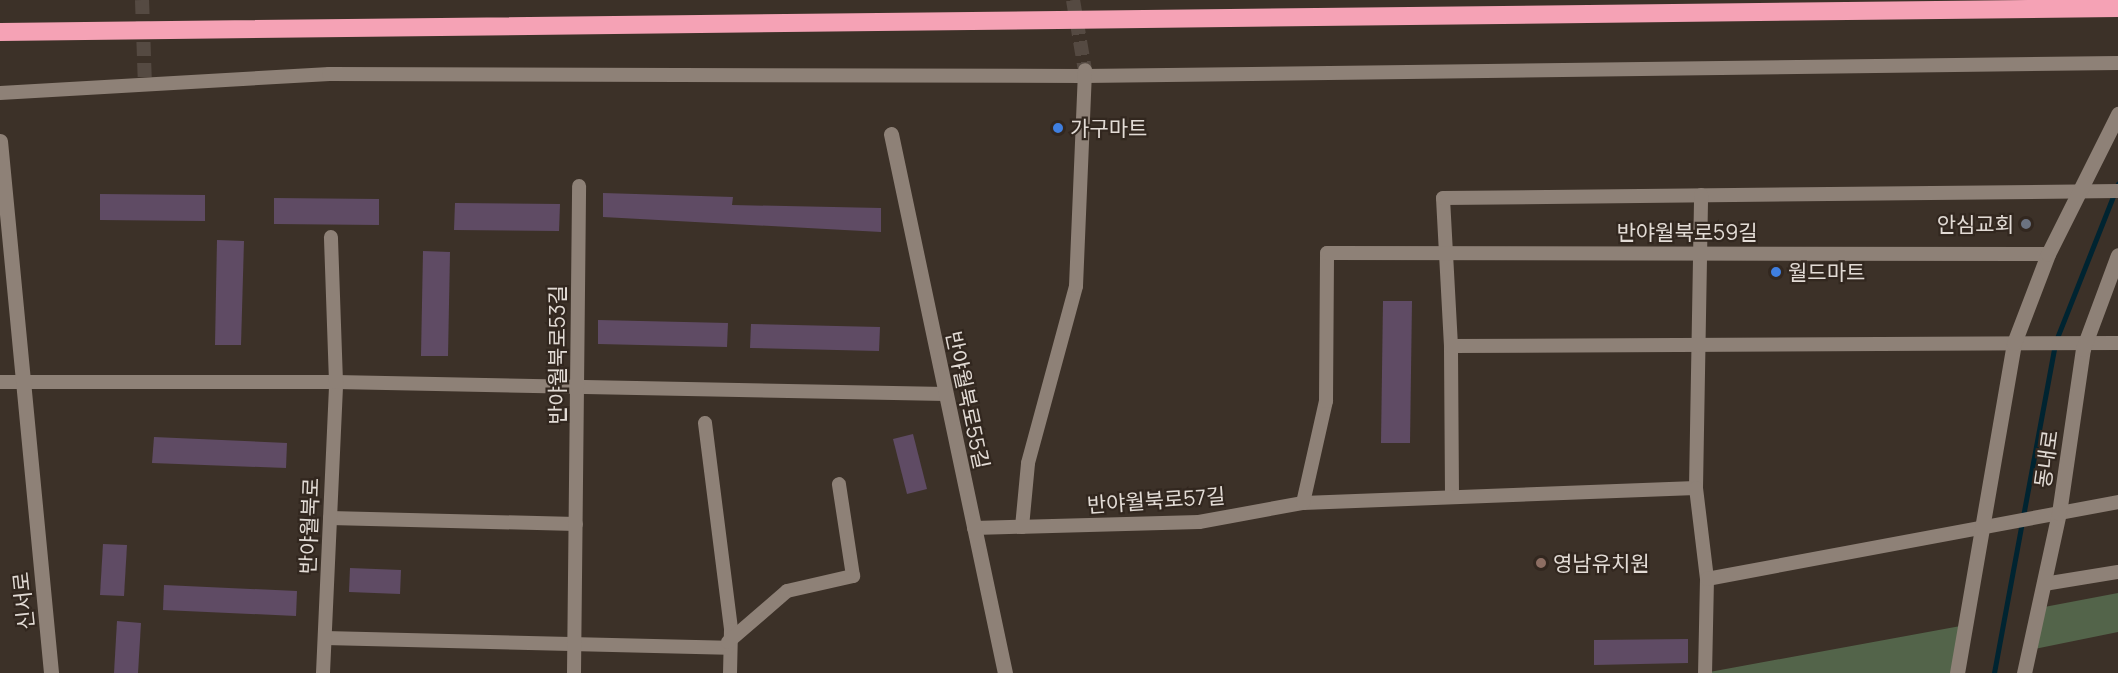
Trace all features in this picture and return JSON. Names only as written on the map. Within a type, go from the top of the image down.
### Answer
[{"type":"highway","points":[[0,32],[2112,8]]},
{"type":"street","points":[[0,93],[329,74],[1084,73],[2118,63]]},
{"type":"street","points":[[1022,527],[1028,463],[1076,286],[1084,73]]},
{"type":"street","points":[[1957,673],[2014,344],[2048,254],[2118,114]]},
{"type":"street","name":"반야월북로55길","points":[[891,134],[1005,673]]},
{"type":"street","name":"신서로","points":[[0,141],[51,673]]},
{"type":"street","name":"반야월북로53길","points":[[574,673],[579,186]]},
{"type":"street","points":[[1452,494],[1451,346],[1444,253],[1443,198],[2118,191]]},
{"type":"street","points":[[1701,195],[1696,488],[1707,579],[1705,673]]},
{"type":"street","name":"반야월북로","points":[[323,673],[336,382],[331,237]]},
{"type":"street","name":"반야월북로59길","points":[[1303,503],[1326,401],[1327,253],[2048,254]]},
{"type":"street","name":"동내로","points":[[2024,673],[2059,513],[2085,343],[2118,255]]},
{"type":"street","points":[[1451,346],[2118,343]]},
{"type":"street","points":[[0,382],[336,382],[946,394]]},
{"type":"street","points":[[705,423],[730,673]]},
{"type":"street","points":[[325,638],[728,645],[787,591],[853,576],[839,484]]},
{"type":"street","name":"반야월북로57길","points":[[974,528],[1199,522],[1303,503],[1452,494],[1696,488]]},
{"type":"street","points":[[1707,579],[2118,502]]},
{"type":"street","points":[[330,518],[576,524]]},
{"type":"street","points":[[2044,584],[2118,572]]},
{"type":"green space","points":[[2118,593],[2118,632],[2030,650],[2039,608]]},
{"type":"green space","points":[[1966,625],[1957,673],[1704,673],[1797,656]]},
{"type":"building","points":[[603,193],[733,197],[732,205],[881,208],[881,232],[603,217]]},
{"type":"building","points":[[100,194],[205,195],[205,221],[100,220]]},
{"type":"building","points":[[274,198],[379,199],[379,225],[274,224]]},
{"type":"building","points":[[455,203],[560,204],[559,231],[454,230]]},
{"type":"building","points":[[217,240],[244,241],[241,345],[215,345]]},
{"type":"building","points":[[423,251],[450,252],[448,356],[421,356]]},
{"type":"building","points":[[1383,301],[1412,301],[1410,443],[1381,443]]},
{"type":"building","points":[[598,320],[728,323],[727,347],[598,344]]},
{"type":"building","points":[[751,324],[880,327],[879,351],[750,348]]},
{"type":"building","points":[[913,434],[927,489],[907,494],[893,439]]},
{"type":"building","points":[[154,437],[287,443],[286,468],[152,463]]},
{"type":"building","points":[[103,544],[127,545],[124,596],[100,595]]},
{"type":"building","points":[[350,568],[401,570],[400,594],[349,592]]},
{"type":"building","points":[[164,585],[297,591],[296,616],[163,610]]},
{"type":"building","points":[[117,621],[141,623],[138,673],[114,673]]},
{"type":"building","points":[[1688,639],[1688,663],[1594,665],[1594,640]]},
{"type":"waterway","points":[[1994,673],[2055,343],[2118,184]]},
{"type":"tunnel","points":[[142,0],[145,85]]},
{"type":"tunnel","points":[[1073,0],[1085,70]]},
{"type":"place","name":"가구마트","points":[[1058,128]]},
{"type":"place","name":"안심교회","points":[[2026,224]]},
{"type":"place","name":"월드마트","points":[[1776,272]]},
{"type":"place","name":"영남유치원","points":[[1541,563]]}]
